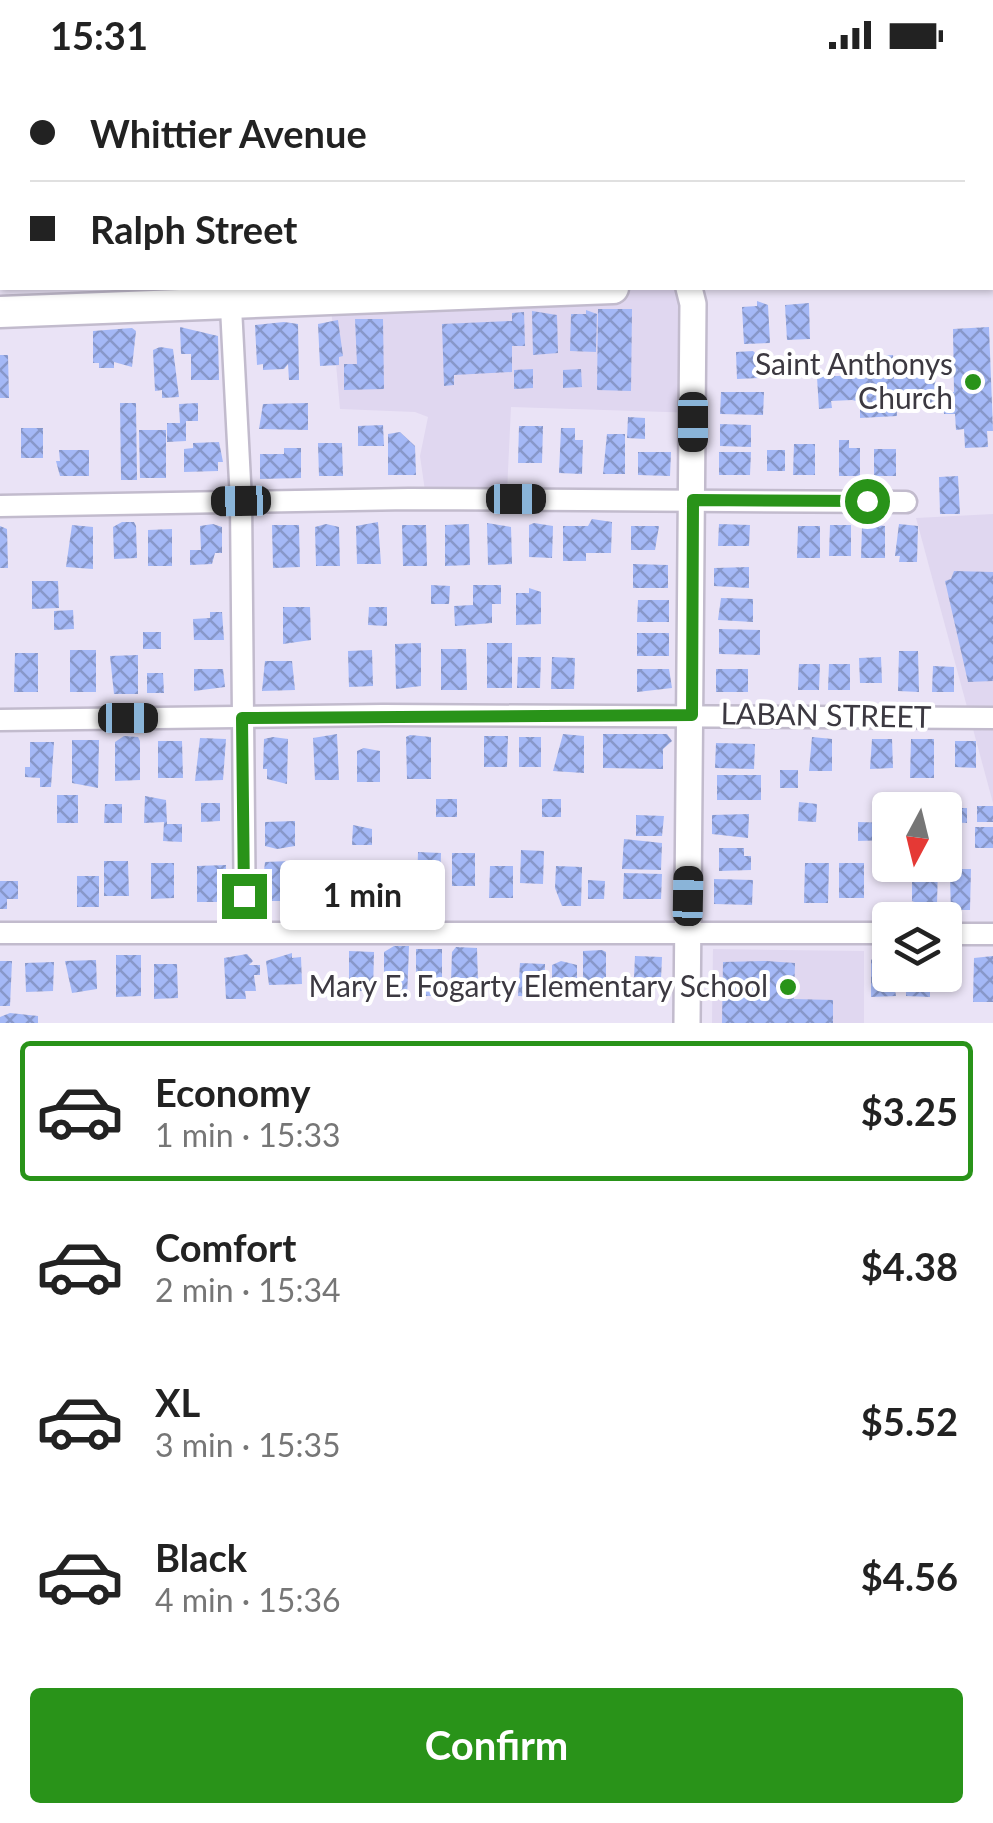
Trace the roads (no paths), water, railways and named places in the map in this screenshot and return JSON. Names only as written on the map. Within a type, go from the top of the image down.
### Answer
[{"type":"main road","points":[[15,304],[499,290]]},
{"type":"street","points":[[687,1023],[694,304],[690,290]]},
{"type":"street","points":[[231,296],[241,501],[245,932]]},
{"type":"street","points":[[0,506],[241,501],[906,502]]},
{"type":"street","name":"LABAN STREET","points":[[0,720],[692,715],[993,718]]},
{"type":"street","points":[[0,933],[872,933]]},
{"type":"street","points":[[962,934],[993,934]]},
{"type":"place","name":"Saint Anthonys Church","points":[[973,382]]},
{"type":"place","name":"Mary E. Fogarty Elementary School","points":[[788,987]]}]
